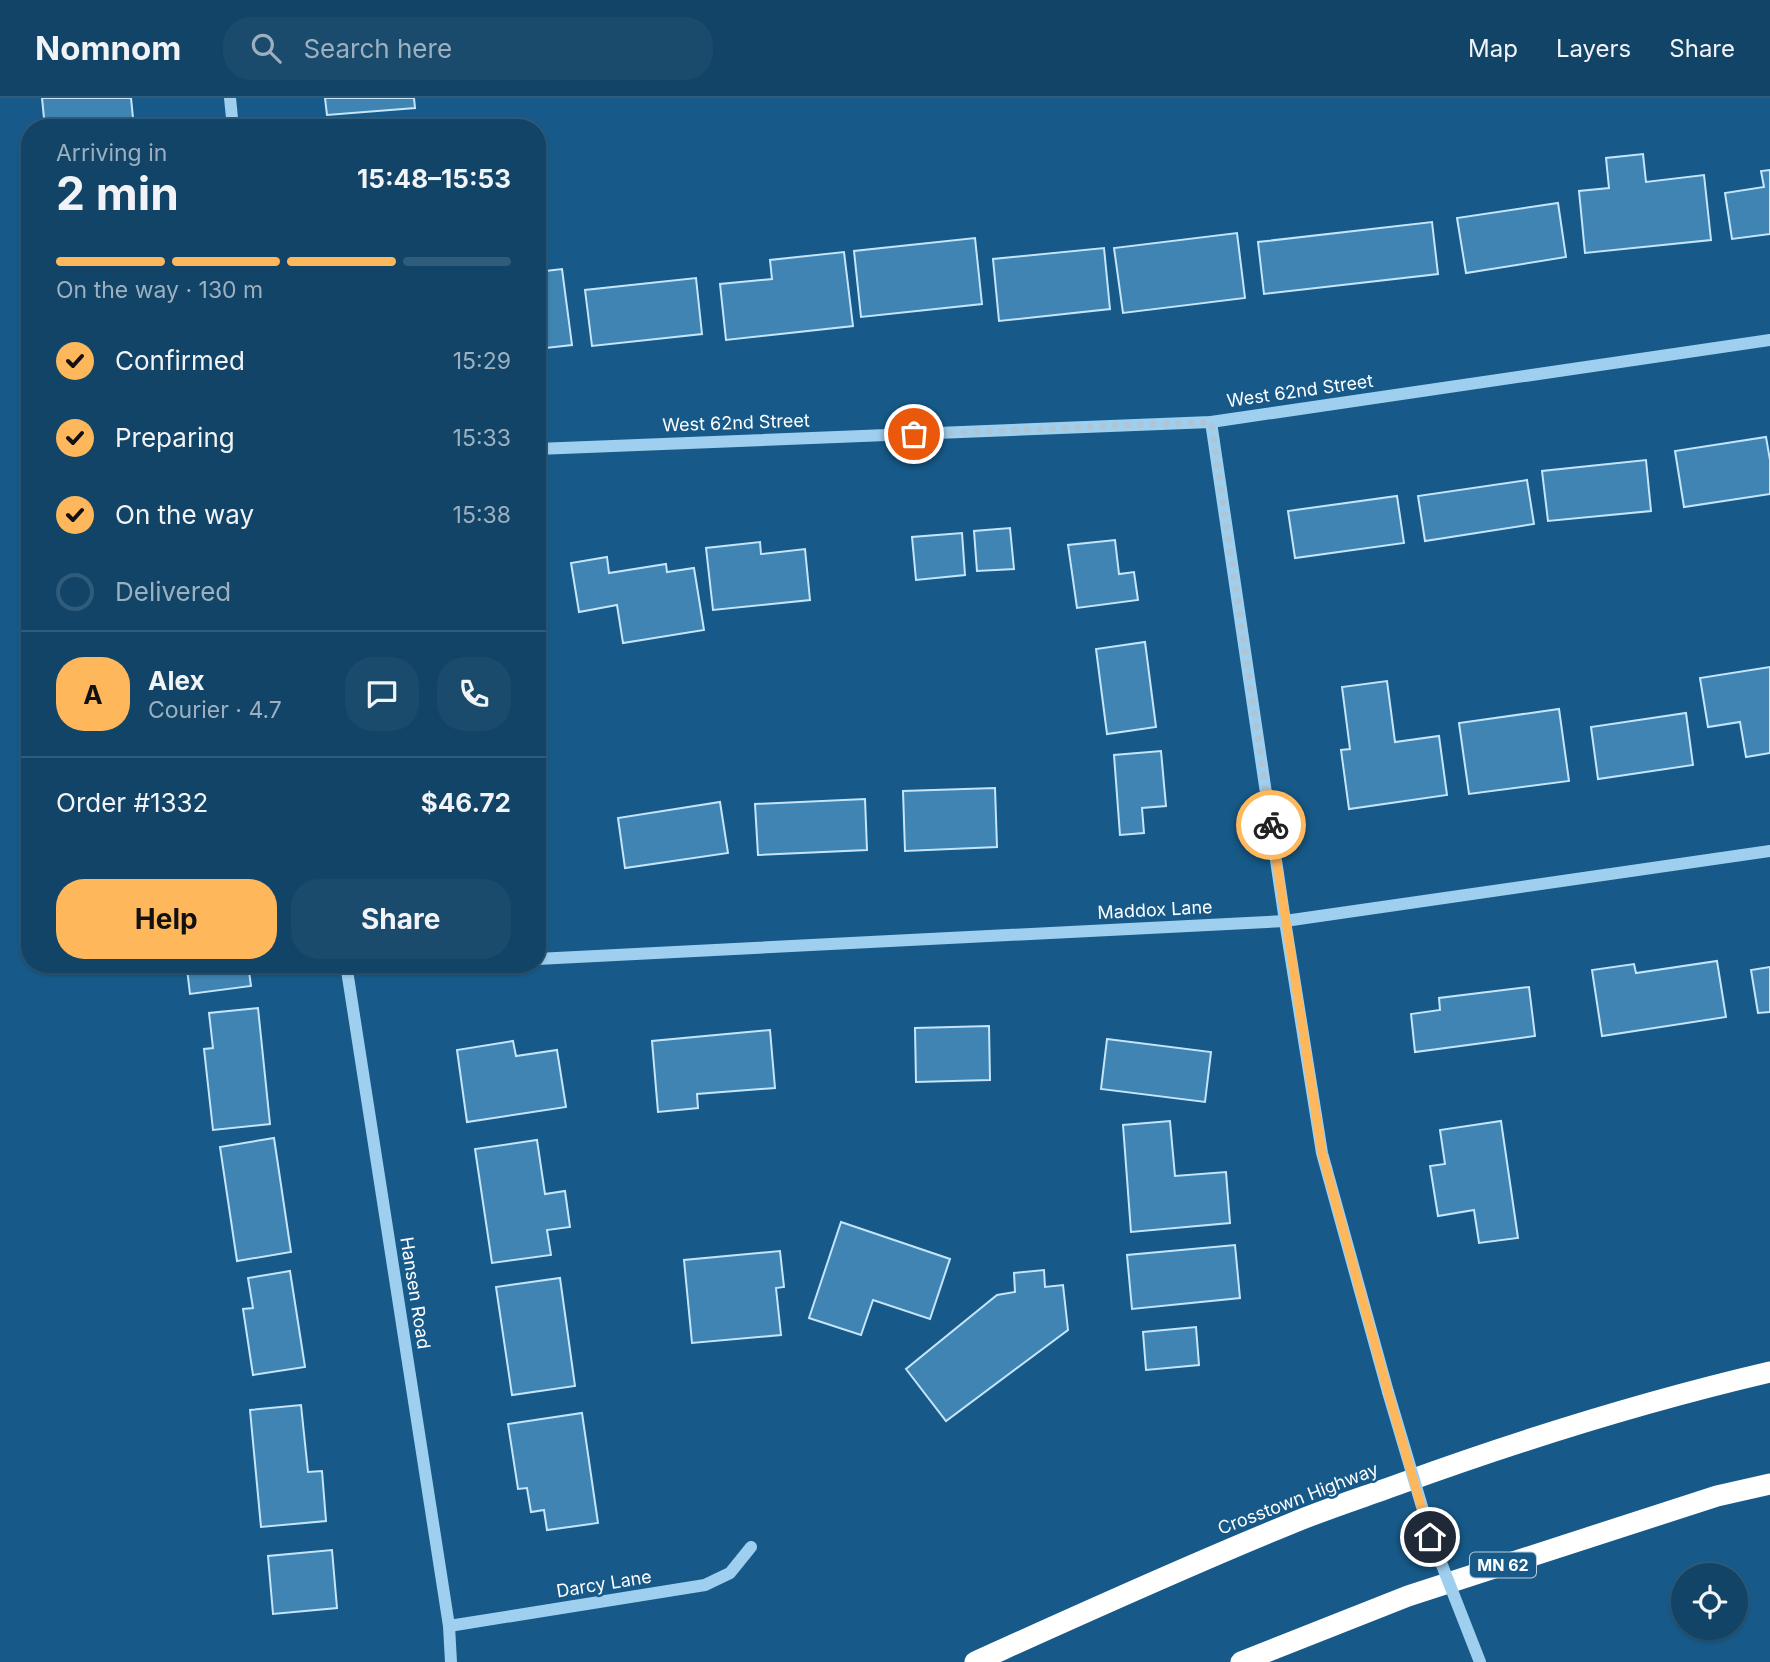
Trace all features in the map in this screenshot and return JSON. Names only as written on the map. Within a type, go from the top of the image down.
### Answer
[{"type":"highway","name":"Crosstown Highway","points":[[975,1662],[1293,1522],[1484,1454],[1602,1417],[1770,1372]]},
{"type":"highway","name":"MN 62","points":[[1241,1662],[1408,1596],[1717,1496],[1770,1484]]},
{"type":"street","points":[[230,98],[232,119]]},
{"type":"street","name":"West 62nd Street","points":[[546,449],[1211,422],[1770,340]]},
{"type":"street","points":[[1211,422],[1322,1153],[1430,1537],[1480,1662]]},
{"type":"street","name":"Maddox Lane","points":[[546,959],[1285,921],[1770,851]]},
{"type":"street","name":"Hansen Road","points":[[347,973],[449,1626],[451,1662]]},
{"type":"street","name":"Darcy Lane","points":[[449,1626],[705,1585],[730,1573],[751,1547]]},
{"type":"building","points":[[42,98],[131,98],[133,119],[44,119]]},
{"type":"building","points":[[325,98],[414,98],[415,108],[327,115]]},
{"type":"building","points":[[1643,154],[1646,182],[1704,175],[1711,240],[1585,253],[1579,191],[1609,188],[1606,158]]},
{"type":"building","points":[[1770,170],[1770,234],[1732,239],[1725,193],[1764,187],[1761,171]]},
{"type":"building","points":[[1558,203],[1566,257],[1466,273],[1457,218]]},
{"type":"building","points":[[1432,222],[1438,274],[1264,294],[1258,242]]},
{"type":"building","points":[[1237,233],[1245,298],[1123,313],[1114,248]]},
{"type":"building","points":[[975,238],[982,304],[861,317],[854,251]]},
{"type":"building","points":[[1104,248],[1110,309],[999,321],[993,259]]},
{"type":"building","points":[[844,252],[853,326],[726,340],[720,284],[772,279],[770,260]]},
{"type":"building","points":[[562,269],[572,345],[546,348],[546,271]]},
{"type":"building","points":[[696,278],[702,334],[592,346],[585,290]]},
{"type":"building","points":[[1766,437],[1770,460],[1770,494],[1684,507],[1675,451]]},
{"type":"building","points":[[1646,460],[1651,511],[1548,521],[1542,471]]},
{"type":"building","points":[[1527,480],[1534,524],[1425,541],[1418,496]]},
{"type":"building","points":[[1397,496],[1404,543],[1295,558],[1288,511]]},
{"type":"building","points":[[1010,528],[1014,569],[977,571],[974,531]]},
{"type":"building","points":[[962,533],[965,575],[916,580],[912,537]]},
{"type":"building","points":[[1115,540],[1119,574],[1134,572],[1138,600],[1077,608],[1068,545]]},
{"type":"building","points":[[760,542],[761,554],[805,549],[810,600],[713,610],[706,548]]},
{"type":"building","points":[[607,557],[609,573],[666,564],[667,572],[694,568],[704,630],[623,643],[617,605],[579,612],[571,563]]},
{"type":"building","points":[[1145,642],[1156,727],[1107,734],[1096,649]]},
{"type":"building","points":[[1770,667],[1770,753],[1746,757],[1740,722],[1708,727],[1700,678]]},
{"type":"building","points":[[1387,681],[1395,742],[1439,736],[1447,795],[1349,809],[1341,750],[1350,749],[1342,687]]},
{"type":"building","points":[[1559,709],[1569,781],[1469,794],[1459,723]]},
{"type":"building","points":[[1686,713],[1693,765],[1598,779],[1591,727]]},
{"type":"building","points":[[1161,751],[1166,806],[1142,808],[1144,833],[1120,835],[1114,755]]},
{"type":"building","points":[[995,788],[997,847],[905,851],[903,791]]},
{"type":"building","points":[[865,799],[867,850],[758,855],[755,804]]},
{"type":"building","points":[[720,802],[728,853],[625,868],[618,818]]},
{"type":"building","points":[[1717,961],[1726,1017],[1602,1036],[1592,970],[1634,964],[1636,973]]},
{"type":"building","points":[[1770,967],[1770,1012],[1758,1013],[1751,970]]},
{"type":"building","points":[[187,973],[249,973],[251,986],[190,994]]},
{"type":"building","points":[[1529,987],[1535,1036],[1415,1052],[1411,1014],[1440,1010],[1439,998]]},
{"type":"building","points":[[258,1008],[270,1124],[213,1130],[204,1049],[213,1048],[209,1013]]},
{"type":"building","points":[[989,1026],[990,1080],[916,1082],[915,1028]]},
{"type":"building","points":[[770,1030],[775,1088],[697,1094],[698,1108],[658,1112],[652,1041]]},
{"type":"building","points":[[1107,1039],[1211,1052],[1205,1102],[1101,1089]]},
{"type":"building","points":[[513,1041],[516,1056],[557,1050],[566,1107],[467,1122],[457,1050]]},
{"type":"building","points":[[1170,1121],[1175,1176],[1226,1172],[1230,1223],[1131,1232],[1123,1125]]},
{"type":"building","points":[[1501,1121],[1518,1238],[1479,1243],[1474,1210],[1438,1216],[1430,1166],[1445,1164],[1440,1130]]},
{"type":"building","points":[[274,1138],[291,1252],[237,1261],[220,1147]]},
{"type":"building","points":[[537,1140],[545,1194],[565,1191],[570,1227],[547,1230],[551,1255],[492,1263],[475,1149]]},
{"type":"building","points":[[841,1222],[950,1259],[930,1319],[873,1300],[861,1335],[809,1318]]},
{"type":"building","points":[[1235,1245],[1240,1298],[1132,1309],[1127,1255]]},
{"type":"building","points":[[780,1251],[784,1287],[776,1288],[781,1335],[692,1343],[684,1260]]},
{"type":"building","points":[[1044,1270],[1045,1287],[1063,1285],[1068,1330],[946,1421],[906,1369],[997,1295],[1015,1292],[1014,1273]]},
{"type":"building","points":[[290,1271],[305,1367],[253,1375],[243,1309],[253,1308],[248,1278]]},
{"type":"building","points":[[560,1278],[575,1386],[512,1395],[496,1287]]},
{"type":"building","points":[[1196,1327],[1199,1365],[1146,1370],[1143,1332]]},
{"type":"building","points":[[301,1405],[308,1472],[322,1471],[326,1521],[261,1527],[250,1410]]},
{"type":"building","points":[[582,1413],[598,1523],[547,1530],[544,1510],[531,1512],[527,1488],[518,1489],[508,1424]]},
{"type":"building","points":[[332,1550],[337,1608],[273,1614],[268,1556]]},
{"type":"way so far","points":[[914,434],[1211,422],[1271,825]]},
{"type":"route","points":[[1271,825],[1322,1153],[1430,1537]]}]
